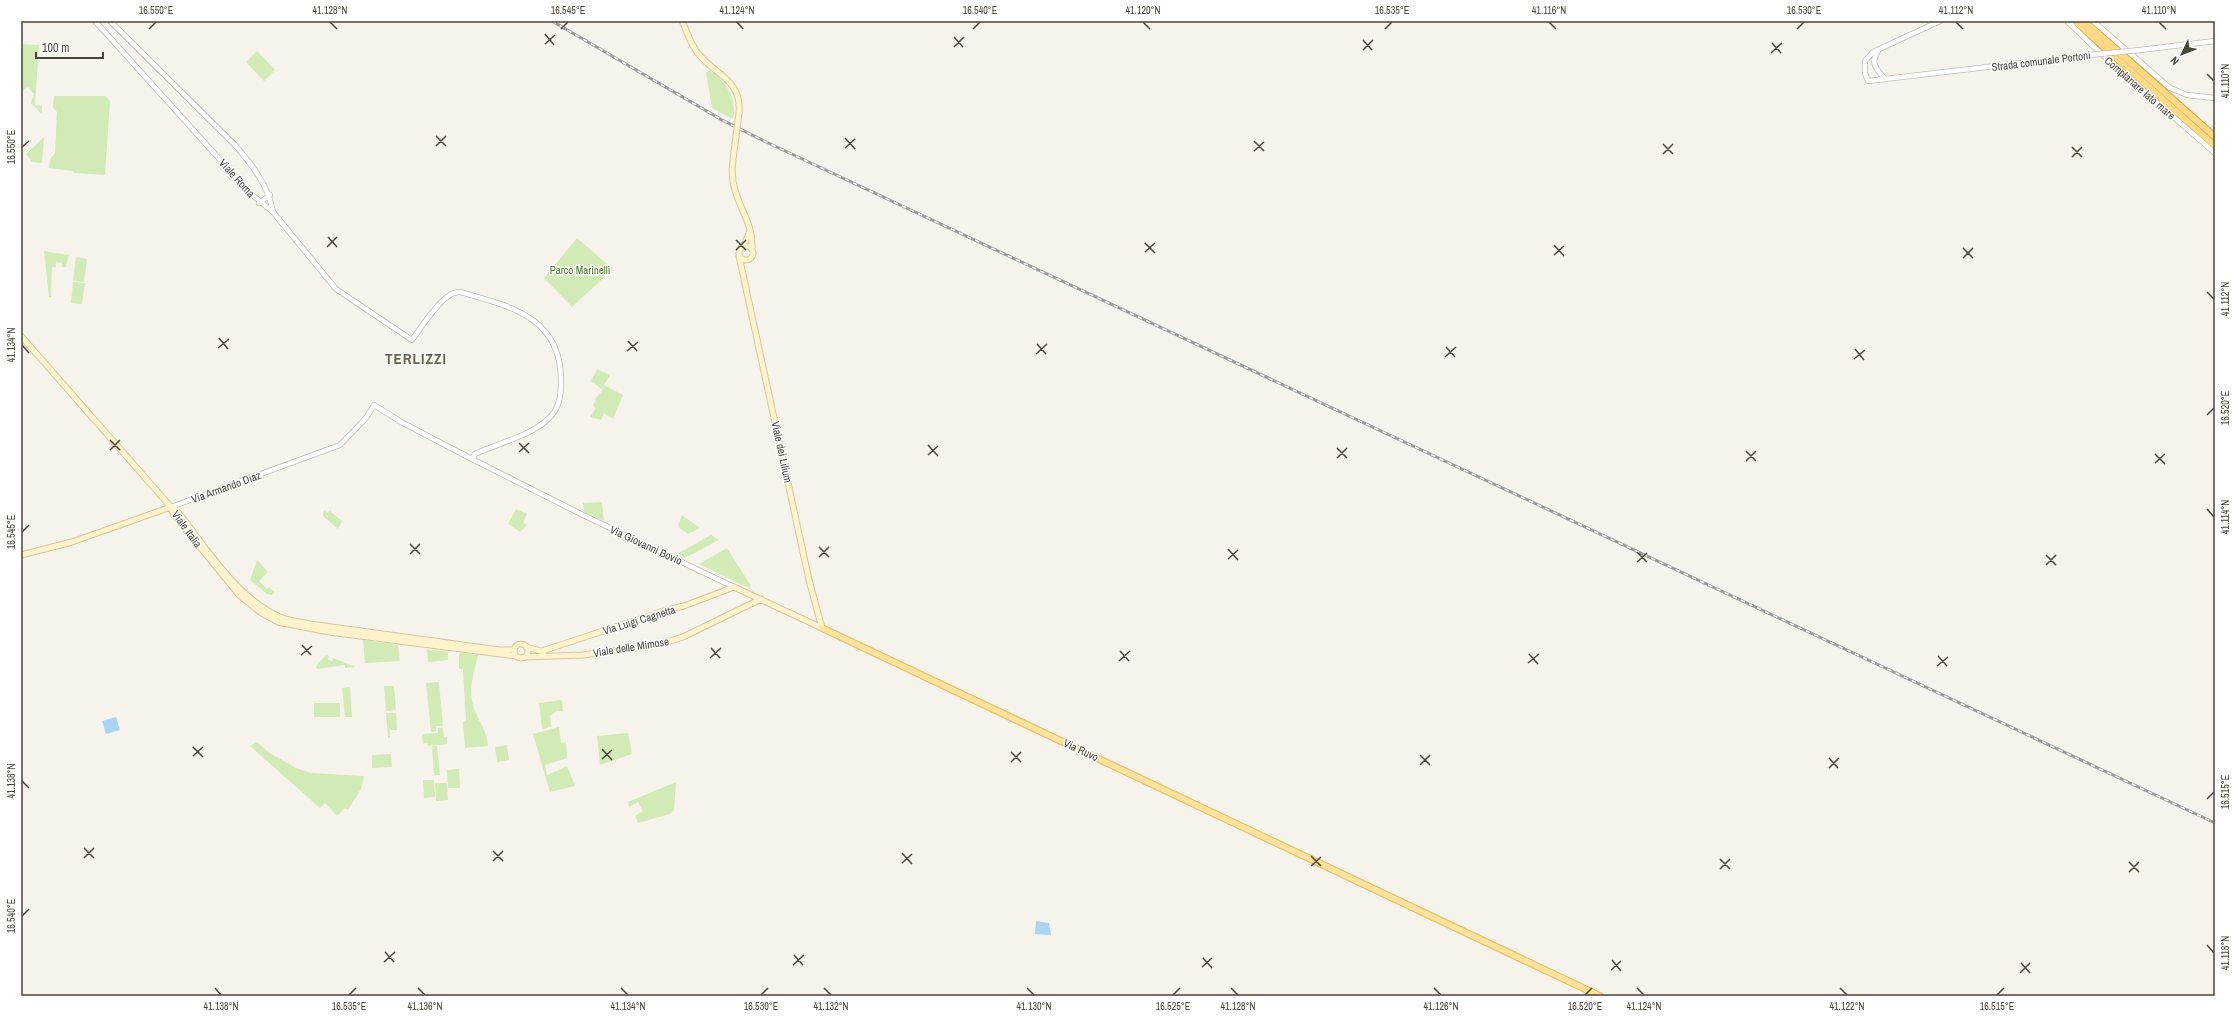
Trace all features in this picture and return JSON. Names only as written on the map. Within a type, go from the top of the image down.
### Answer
[{"type":"highway","points":[[2074,21],[2215,146]]},
{"type":"highway","points":[[2084,21],[2215,137]]},
{"type":"highway","points":[[2176,103],[2215,132]]},
{"type":"main road","name":"Viale dei Lilium","points":[[682,21],[697,52],[731,85],[737,98],[739,113],[732,172],[733,185],[751,228],[752,249],[752,255],[744,267],[744,276]]},
{"type":"main road","points":[[748,260],[744,260],[739,256],[739,249],[744,245],[751,228]]},
{"type":"main road","points":[[744,245],[752,249]]},
{"type":"main road","name":"Viale dei Lilium","points":[[739,256],[809,580],[822,628]]},
{"type":"main road","points":[[21,336],[171,507]]},
{"type":"main road","name":"Via Armando Diaz","points":[[21,555],[78,541],[171,507]]},
{"type":"main road","name":"Viale Italia","points":[[171,507],[178,512],[241,590],[262,607],[280,617],[329,627],[499,650],[514,650]]},
{"type":"main road","name":"Viale Italia","points":[[171,507],[174,515],[235,590],[252,606],[278,622],[316,630],[516,656]]},
{"type":"main road","name":"Via Giovanni Bovio","points":[[734,587],[822,628]]},
{"type":"main road","name":"Via Luigi Cagnetta","points":[[542,651],[667,610],[684,606],[734,587]]},
{"type":"main road","points":[[746,606],[750,600],[748,593]]},
{"type":"main road","name":"Viale delle Mimose","points":[[524,657],[583,655],[646,647],[678,639],[746,606],[757,603],[761,599]]},
{"type":"main road","name":"Via Ruvo","points":[[822,628],[1600,996]]},
{"type":"main road","points":[[519,645],[526,647],[528,652],[524,657],[516,656],[514,650],[519,645]]},
{"type":"main road","name":"Viale delle Mimose","points":[[526,647],[556,656]]},
{"type":"street","name":"Viale Roma","points":[[95,21],[259,203],[270,195],[252,166],[235,145],[110,21]]},
{"type":"street","points":[[1885,79],[1874,64],[1874,57],[1880,48],[1940,21]]},
{"type":"street","name":"Complanare lato mare","points":[[2067,21],[2105,58],[2215,153]]},
{"type":"street","points":[[2093,21],[2173,90],[2188,96],[2215,98]]},
{"type":"street","name":"Strada comunale Portoni","points":[[1880,48],[1865,61],[1865,73],[1868,80],[2215,41]]},
{"type":"street","points":[[270,195],[273,212]]},
{"type":"street","points":[[259,203],[273,212],[336,289],[412,340],[445,298],[455,292],[510,306],[526,315],[546,332],[556,351],[560,365],[560,397],[557,408],[542,424],[475,454],[472,459]]},
{"type":"street","name":"Via Armando Diaz","points":[[171,507],[340,445],[366,418],[374,405]]},
{"type":"street","name":"Via Giovanni Bovio","points":[[374,405],[403,423],[472,459],[583,515],[734,587]]},
{"type":"green space","points":[[21,44],[39,45],[35,105],[42,106],[42,114],[31,103],[34,94],[28,87],[21,92]]},
{"type":"green space","points":[[257,51],[275,70],[264,81],[246,62]]},
{"type":"green space","points":[[710,70],[726,86],[732,98],[734,111],[733,119],[712,108],[706,73]]},
{"type":"green space","points":[[54,96],[105,96],[110,101],[105,175],[74,173],[73,171],[49,168],[50,159],[55,153],[57,112],[53,108]]},
{"type":"green space","points":[[44,137],[42,163],[32,162],[26,154]]},
{"type":"green space","name":"Parco Marinelli","points":[[577,238],[613,269],[572,307],[544,278]]},
{"type":"green space","points":[[44,251],[69,255],[66,267],[62,267],[62,263],[56,262],[56,267],[52,267],[51,297],[49,297]]},
{"type":"green space","points":[[76,257],[87,259],[84,282],[73,281]]},
{"type":"green space","points":[[73,282],[85,283],[82,304],[71,303]]},
{"type":"green space","points":[[597,369],[610,375],[604,385],[623,395],[613,419],[604,413],[601,420],[590,417],[596,408],[593,405],[596,400],[595,399],[603,390],[591,381]]},
{"type":"green space","points":[[602,502],[604,521],[584,512],[583,503]]},
{"type":"green space","points":[[516,509],[527,514],[523,523],[527,525],[520,532],[508,524]]},
{"type":"green space","points":[[324,510],[327,513],[330,511],[342,521],[338,529],[323,516]]},
{"type":"green space","points":[[682,515],[700,528],[688,534],[678,527]]},
{"type":"green space","points":[[711,535],[719,540],[685,558],[677,554]]},
{"type":"green space","points":[[727,548],[751,586],[749,588],[699,564]]},
{"type":"green space","points":[[257,560],[268,572],[259,581],[267,589],[269,587],[275,592],[272,595],[267,594],[250,580]]},
{"type":"green space","points":[[363,640],[398,645],[400,661],[365,663]]},
{"type":"green space","points":[[427,649],[448,652],[448,660],[428,662]]},
{"type":"green space","points":[[461,652],[478,655],[471,696],[474,707],[486,734],[488,746],[465,748],[463,722],[466,721],[463,669],[459,669],[459,655]]},
{"type":"green space","points":[[326,655],[329,656],[328,660],[332,661],[333,658],[356,667],[345,668],[345,665],[317,669],[316,666]]},
{"type":"green space","points":[[439,682],[443,726],[436,726],[436,731],[431,732],[426,683]]},
{"type":"green space","points":[[384,686],[394,686],[396,710],[386,711]]},
{"type":"green space","points":[[350,687],[352,717],[345,717],[342,688]]},
{"type":"green space","points":[[562,700],[563,711],[557,711],[550,716],[551,727],[542,729],[539,703]]},
{"type":"green space","points":[[314,703],[340,703],[340,717],[314,717]]},
{"type":"green space","points":[[386,713],[396,713],[397,730],[390,730],[390,738],[388,738]]},
{"type":"green space","points":[[559,727],[561,743],[566,742],[567,758],[545,765],[547,775],[567,766],[575,786],[550,792],[533,734]]},
{"type":"green space","points":[[438,728],[443,728],[444,737],[447,737],[447,744],[428,746],[427,743],[423,744],[422,734],[438,733]]},
{"type":"green space","points":[[628,733],[632,754],[600,765],[597,736]]},
{"type":"green space","points":[[257,742],[268,752],[296,768],[311,773],[364,776],[361,789],[348,810],[345,808],[337,816],[325,803],[320,808],[250,746]]},
{"type":"green space","points":[[507,745],[509,760],[497,762],[495,747]]},
{"type":"green space","points":[[432,746],[437,746],[440,775],[434,775]]},
{"type":"green space","points":[[391,754],[392,767],[372,768],[372,755]]},
{"type":"green space","points":[[459,769],[460,788],[448,788],[447,770]]},
{"type":"green space","points":[[423,780],[434,780],[435,797],[424,798]]},
{"type":"green space","points":[[676,782],[674,810],[670,814],[638,823],[635,816],[643,811],[638,802],[629,807],[628,802]]},
{"type":"green space","points":[[435,783],[447,783],[448,800],[436,801]]},
{"type":"water","points":[[116,717],[120,730],[106,734],[102,721]]},
{"type":"water","points":[[1036,921],[1049,923],[1051,935],[1035,934]]},
{"type":"railway","points":[[552,21],[722,120],[764,141],[2215,823]]},
{"type":"district","name":"TERLIZZI","points":[[416,358]]}]
